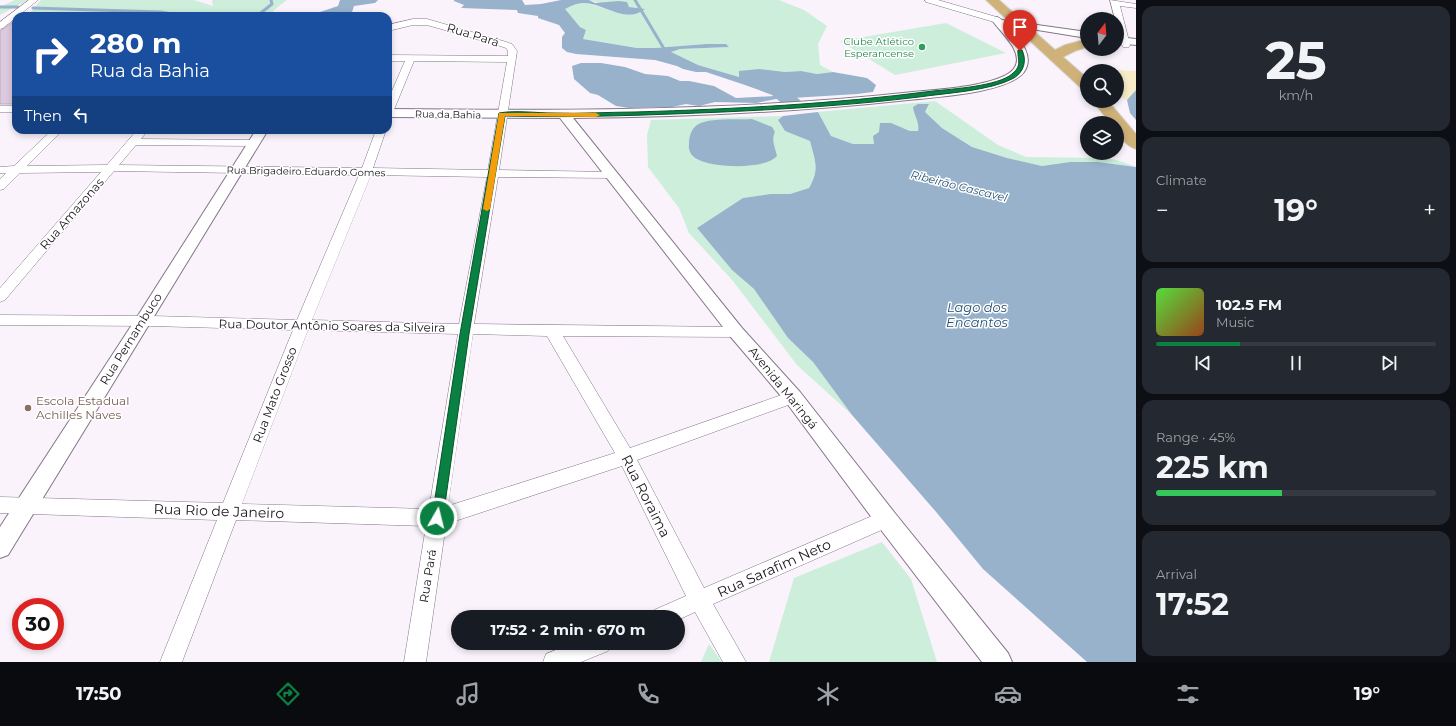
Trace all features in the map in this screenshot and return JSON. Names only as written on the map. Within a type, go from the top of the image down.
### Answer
[{"type":"main road","points":[[992,0],[1080,79]]},
{"type":"main road","points":[[1044,46],[1066,34]]},
{"type":"main road","points":[[1055,56],[1070,48],[1080,45]]},
{"type":"main road","points":[[1106,108],[1136,144]]},
{"type":"street","points":[[18,12],[34,0]]},
{"type":"street","points":[[929,0],[1022,28],[1080,35]]},
{"type":"street","points":[[1126,43],[1115,1],[1136,6]]},
{"type":"street","points":[[0,26],[12,17]]},
{"type":"street","name":"Rua da Bahia","points":[[392,113],[564,116],[810,106],[976,88],[994,84],[1013,76],[1022,65],[1023,60],[1020,51],[997,20]]},
{"type":"street","name":"Rua Pará","points":[[392,27],[413,22],[436,24],[509,46],[512,51],[512,59],[493,174],[466,329],[415,662]]},
{"type":"street","points":[[1005,31],[1022,28]]},
{"type":"street","points":[[1066,34],[1080,37]]},
{"type":"street","points":[[392,58],[512,59]]},
{"type":"street","points":[[392,103],[411,58]]},
{"type":"street","points":[[0,109],[12,109]]},
{"type":"street","name":"Avenida Maringá","points":[[564,116],[736,332],[793,397],[886,519],[999,662]]},
{"type":"street","points":[[0,186],[54,134]]},
{"type":"street","name":"Rua Amazonas","points":[[0,297],[140,134]]},
{"type":"street","name":"Rua Mato Grosso","points":[[171,662],[302,325],[366,172],[380,134]]},
{"type":"street","points":[[134,142],[258,136]]},
{"type":"street","name":"Rua Pernambuco","points":[[0,547],[258,136]]},
{"type":"street","name":"Rua Brigadeiro Eduardo Gomes","points":[[0,170],[112,168],[612,175]]},
{"type":"street","name":"Rua Doutor Antônio Soares da Silveira","points":[[0,320],[142,321],[210,324],[552,331],[736,332]]},
{"type":"street","name":"Rua Roraima","points":[[552,331],[626,456],[700,601],[735,662]]},
{"type":"street","name":"Rua Rio de Janeiro","points":[[0,505],[437,518],[626,456],[793,397]]},
{"type":"street","name":"Rua Sarafim Neto","points":[[678,610],[886,519]]},
{"type":"street","points":[[554,662],[583,650]]},
{"type":"green space","points":[[15,0],[28,0],[0,15],[0,7]]},
{"type":"green space","points":[[41,0],[194,0],[213,6],[212,0],[287,0],[273,12],[31,12]]},
{"type":"green space","points":[[589,0],[779,0],[804,10],[827,26],[818,44],[820,65],[833,72],[817,74],[801,71],[785,72],[759,69],[739,77],[698,65],[670,52],[680,49],[728,47],[726,44],[637,48],[583,39],[586,30],[580,27],[564,9],[582,3],[630,15],[645,9],[606,4]]},
{"type":"green space","name":"Clube Atlético Esperancense","points":[[946,23],[1006,53],[895,75],[840,41]]},
{"type":"green space","points":[[935,101],[998,145],[1026,157],[1080,158],[1080,160],[1117,160],[1136,167],[1098,162],[1070,162],[1042,166],[1007,158],[972,147],[942,128],[925,112],[929,105],[914,113],[920,124],[918,131],[910,131],[904,128],[879,132],[875,144],[853,144],[831,136],[818,112]]},
{"type":"green space","points":[[783,116],[778,120],[785,131],[810,141],[816,164],[809,188],[790,194],[770,194],[743,198],[697,228],[732,270],[754,289],[788,338],[813,362],[852,415],[797,365],[733,281],[689,233],[679,208],[648,167],[647,135],[651,120]],"holes":[[[752,119],[775,132],[773,137],[775,159],[753,164],[723,166],[698,125],[707,121]]]},
{"type":"green space","points":[[882,542],[911,579],[937,662],[769,662],[794,578]]},
{"type":"green space","points":[[709,644],[722,662],[701,662]]},
{"type":"sand","points":[[1124,71],[1136,71],[1136,90],[1127,100],[1124,98]]},
{"type":"water","points":[[454,0],[522,0],[525,5],[541,4],[561,0],[589,0],[595,3],[619,1],[627,2],[629,7],[645,9],[630,15],[583,3],[576,4],[565,9],[580,27],[586,30],[583,39],[637,48],[726,44],[729,47],[680,49],[671,52],[698,65],[739,77],[739,71],[759,69],[785,72],[801,71],[817,74],[833,72],[867,78],[876,85],[873,92],[776,99],[756,103],[715,102],[699,106],[686,104],[672,107],[629,108],[616,106],[598,95],[590,93],[574,79],[572,66],[581,63],[601,63],[625,67],[645,74],[668,76],[680,81],[689,81],[714,86],[736,98],[774,96],[771,91],[754,88],[706,72],[696,72],[683,69],[655,60],[567,52],[562,48],[562,37],[565,33],[559,25],[538,18],[538,16],[518,13],[517,10],[461,8],[464,5]]},
{"type":"water","points":[[1136,90],[1136,120],[1130,113],[1127,100]]},
{"type":"water","name":"Lago dos Encantos","points":[[918,104],[929,104],[925,112],[942,128],[972,147],[1007,158],[1042,166],[1070,162],[1098,162],[1136,167],[1136,662],[1087,662],[983,569],[937,513],[852,415],[813,362],[788,338],[754,289],[732,270],[697,228],[743,198],[770,194],[790,194],[809,188],[816,165],[810,141],[785,131],[778,120],[783,116],[818,112],[831,136],[853,144],[874,144],[873,136],[879,132],[880,123],[891,123],[910,131],[918,131],[918,125],[913,107]]},
{"type":"water","points":[[752,119],[772,127],[775,132],[773,141],[777,156],[771,161],[762,164],[726,166],[704,162],[695,158],[690,153],[690,136],[693,129],[702,122]]},
{"type":"building","points":[[12,23],[12,104],[0,104],[0,31]]},
{"type":"waterway","points":[[262,12],[272,4],[271,0]]},
{"type":"waterway","name":"Ribeirão Cascavel","points":[[336,12],[346,9],[346,3],[370,0]]},
{"type":"waterway","points":[[635,0],[666,52]]},
{"type":"waterway","points":[[0,7],[18,7]]},
{"type":"waterway","points":[[33,8],[160,12]]},
{"type":"waterway","name":"Ribeirão Cascavel","points":[[753,81],[779,91],[792,102]]},
{"type":"slow traffic","points":[[487,209],[502,114],[564,116],[596,115]]},
{"type":"place","name":"Clube Atlético Esperancense","points":[[922,47]]},
{"type":"place","name":"Escola Estadual Achilles Naves","points":[[28,408]]},
{"type":"route","points":[[437,518],[464,334],[502,114],[564,116],[810,106],[976,88],[1003,81],[1019,71],[1023,60],[1020,51]]}]
